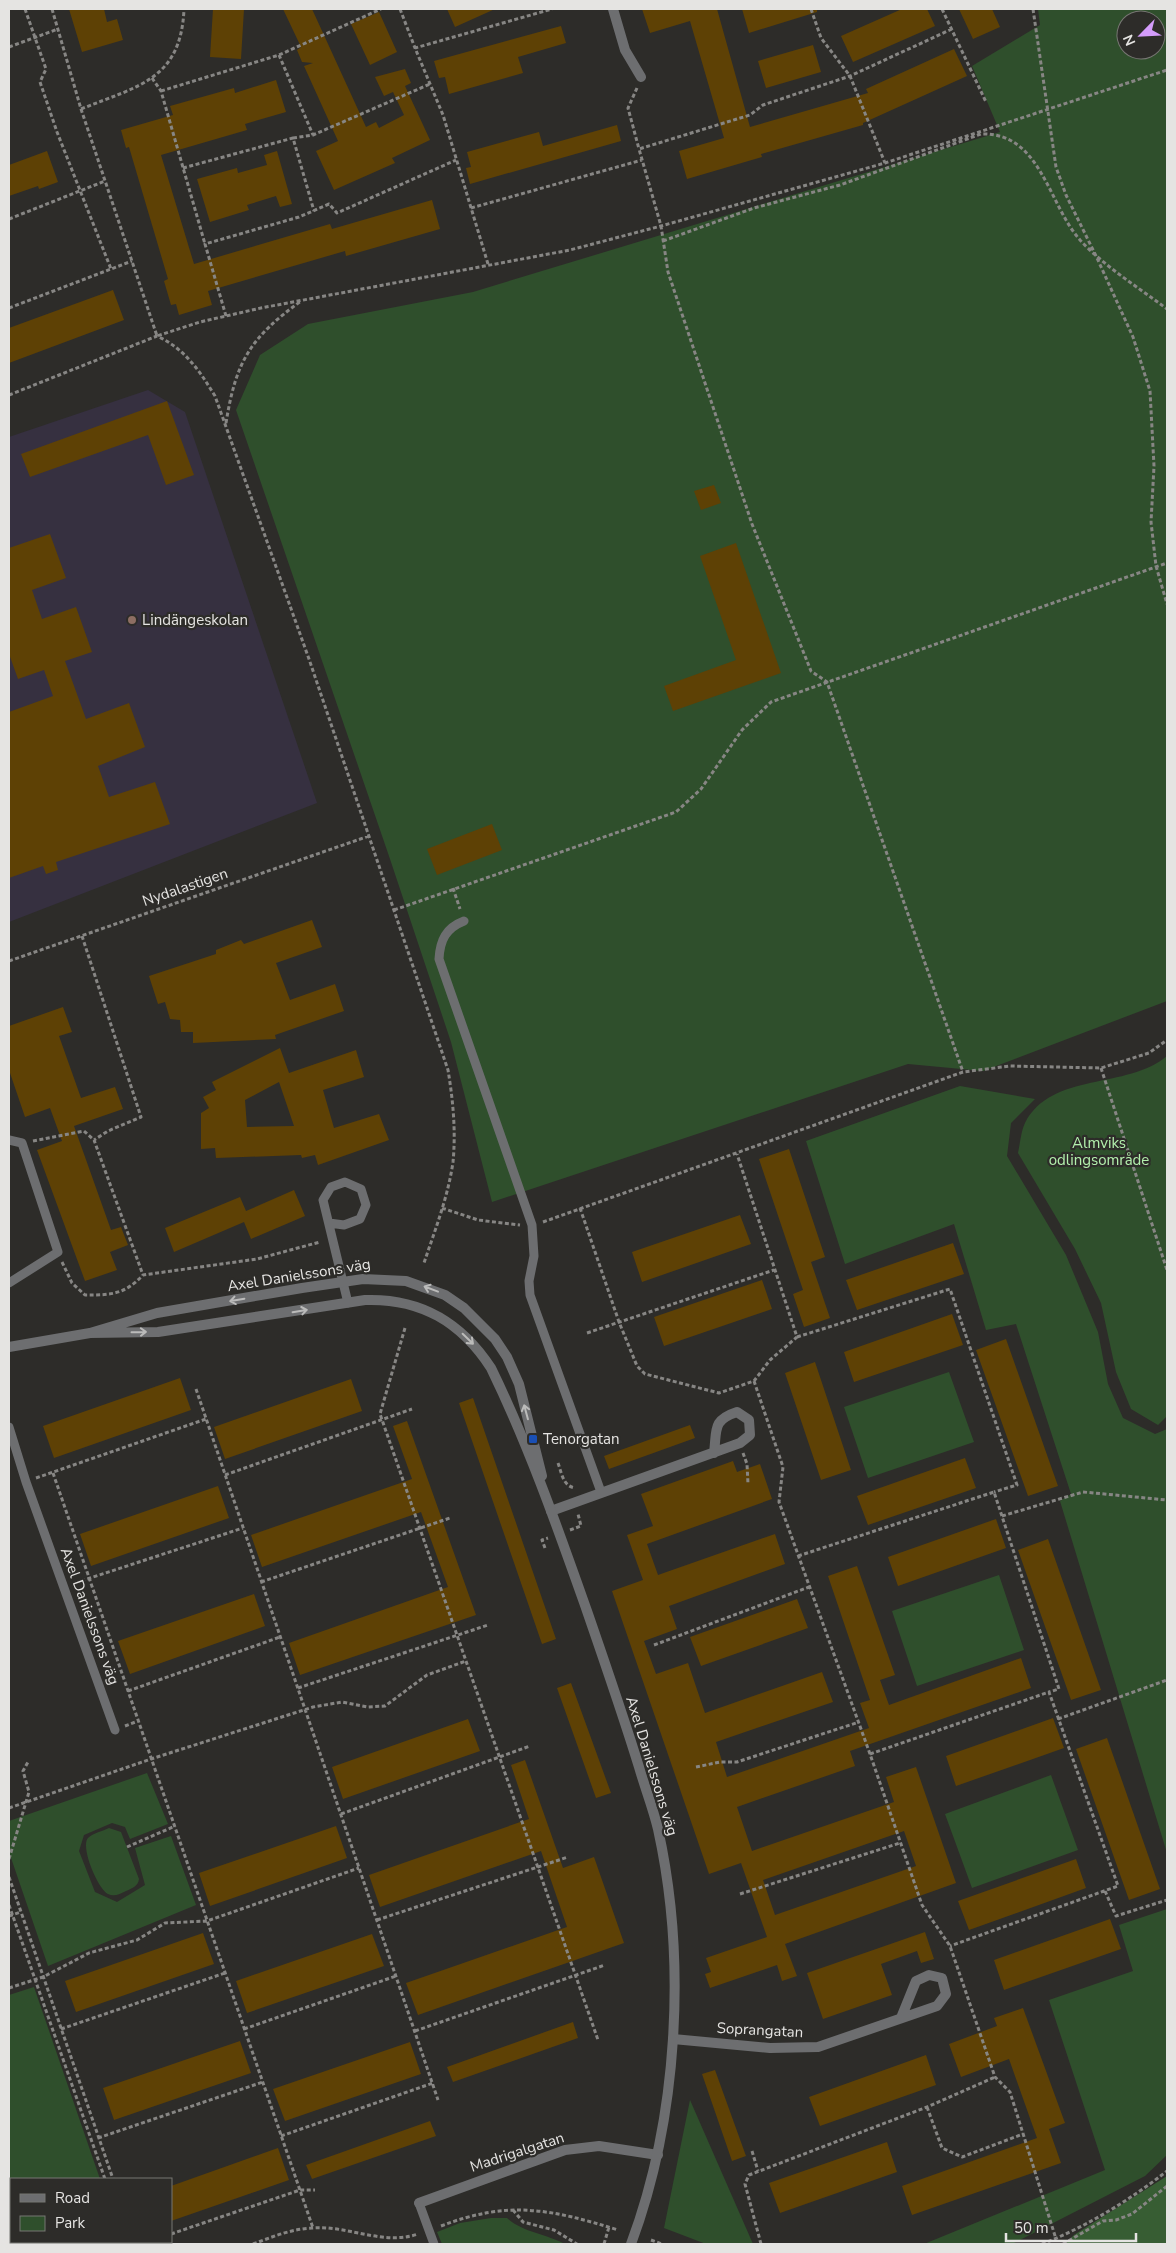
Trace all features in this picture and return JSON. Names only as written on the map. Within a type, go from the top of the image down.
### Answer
[{"type":"street","points":[[613,9],[625,50],[641,77]]},
{"type":"street","name":"Axel Danielssons väg","points":[[9,1347],[90,1333],[157,1314],[343,1282],[383,1278],[406,1281],[426,1287],[445,1295],[464,1308],[495,1338],[507,1357],[519,1384],[551,1511]]},
{"type":"street","name":"Axel Danielssons väg","points":[[90,1333],[158,1332],[348,1303],[387,1300],[428,1310],[445,1319],[478,1348],[502,1391],[551,1511],[600,1649],[658,1828],[673,1946],[673,2039],[668,2098],[658,2155],[631,2244]]},
{"type":"street","points":[[551,1511],[601,1492],[714,1453],[740,1443],[750,1435],[749,1420],[737,1412],[722,1416],[718,1422],[714,1453]]},
{"type":"street","name":"Soprangatan","points":[[673,2039],[770,2048],[818,2047],[937,2006],[946,1994],[942,1978],[929,1975],[916,1981],[900,2018]]},
{"type":"street","name":"Madrigalgatan","points":[[418,2203],[565,2150],[599,2146],[658,2155]]},
{"type":"lane","points":[[464,920],[448,930],[439,949],[439,959],[532,1225],[534,1256],[529,1281],[530,1295],[601,1492]]},
{"type":"lane","points":[[9,1140],[22,1142],[58,1252],[9,1283]]},
{"type":"lane","points":[[329,1223],[344,1225],[360,1219],[366,1205],[361,1189],[345,1182],[331,1187],[323,1200],[348,1303]]},
{"type":"lane","name":"Axel Danielssons väg","points":[[9,1427],[26,1482],[115,1730]]},
{"type":"lane","points":[[418,2203],[434,2244]]},
{"type":"path","points":[[26,9],[46,69],[40,82],[111,269]]},
{"type":"path","points":[[52,9],[81,109],[157,336],[172,343],[200,371],[214,396],[226,424],[369,836],[449,1077],[454,1138],[453,1162],[442,1208],[424,1263]]},
{"type":"path","points":[[81,109],[147,82],[166,66],[176,52],[183,23],[184,9]]},
{"type":"path","points":[[161,91],[279,55],[381,9]]},
{"type":"path","points":[[400,9],[443,115],[488,264]]},
{"type":"path","points":[[415,48],[552,9]]},
{"type":"path","points":[[811,9],[821,38],[850,76],[885,163]]},
{"type":"path","points":[[942,9],[986,102]]},
{"type":"path","points":[[1033,9],[1056,167],[1066,195],[1133,337],[1150,391],[1154,466],[1150,522],[1156,566],[1167,604]]},
{"type":"path","points":[[9,47],[58,29]]},
{"type":"path","points":[[639,149],[750,115],[763,105],[850,76],[952,29]]},
{"type":"path","points":[[279,55],[313,135]]},
{"type":"path","points":[[9,396],[157,336],[226,316],[488,264],[570,250],[885,163],[1167,70]]},
{"type":"path","points":[[641,77],[628,108],[661,226],[668,272],[752,524],[811,671],[826,682],[963,1072]]},
{"type":"path","points":[[152,78],[161,91],[226,316]]},
{"type":"path","points":[[183,168],[293,138],[313,135],[430,84]]},
{"type":"path","points":[[664,241],[754,208],[840,185],[981,134],[997,133],[1012,140],[1032,159],[1078,238],[1097,258],[1167,309]]},
{"type":"path","points":[[293,138],[314,210]]},
{"type":"path","points":[[205,244],[329,204],[337,213],[456,160]]},
{"type":"path","points":[[471,208],[642,160]]},
{"type":"path","points":[[9,219],[105,181]]},
{"type":"path","points":[[9,308],[132,261]]},
{"type":"path","points":[[226,424],[235,377],[244,360],[257,339],[275,320],[301,301]]},
{"type":"path","points":[[394,910],[676,812],[701,789],[742,730],[771,702],[1167,563]]},
{"type":"path","name":"Nydalastigen","points":[[9,961],[182,899],[369,836]]},
{"type":"path","points":[[454,888],[464,920]]},
{"type":"path","points":[[82,936],[141,1117],[108,1131],[94,1140]]},
{"type":"path","points":[[442,1208],[478,1220],[532,1225],[963,1072],[1010,1066],[1101,1068],[1149,1052],[1167,1040]]},
{"type":"path","points":[[1101,1068],[1167,1270]]},
{"type":"path","points":[[22,1142],[84,1131],[94,1140],[143,1275]]},
{"type":"path","points":[[736,1154],[797,1337]]},
{"type":"path","points":[[580,1208],[619,1322],[637,1366],[645,1374],[719,1393],[754,1381],[770,1360],[797,1337],[950,1289],[1017,1485],[798,1556]]},
{"type":"path","points":[[58,1252],[72,1283],[85,1295],[112,1295],[132,1288],[143,1275],[257,1259],[333,1239]]},
{"type":"path","points":[[587,1333],[774,1270]]},
{"type":"path","points":[[406,1328],[380,1414],[598,2040]]},
{"type":"path","points":[[754,1381],[783,1467],[779,1502],[798,1556],[859,1722],[922,1905],[950,1946],[995,2077],[1010,2092],[1056,2239]]},
{"type":"path","points":[[196,1390],[438,2100]]},
{"type":"path","points":[[225,1475],[412,1409]]},
{"type":"path","points":[[26,1482],[206,1419]]},
{"type":"path","points":[[740,1443],[747,1464],[748,1484]]},
{"type":"path","points":[[558,1463],[564,1480],[570,1487],[581,1487],[597,1480]]},
{"type":"path","points":[[53,1472],[313,2228]]},
{"type":"path","points":[[870,1754],[1059,1689],[994,1492]]},
{"type":"path","points":[[1002,1516],[1083,1492],[1167,1500]]},
{"type":"path","points":[[262,1582],[450,1518]]},
{"type":"path","points":[[64,1586],[243,1528]]},
{"type":"path","points":[[654,1645],[809,1587]]},
{"type":"path","points":[[298,1688],[488,1625]]},
{"type":"path","points":[[128,1691],[280,1637]]},
{"type":"path","points":[[9,1808],[151,1759],[305,1710],[342,1702],[368,1706],[385,1706],[427,1675],[466,1661]]},
{"type":"path","points":[[1058,1719],[1167,1680]]},
{"type":"path","points":[[950,1946],[1118,1886],[1049,1692]]},
{"type":"path","points":[[696,1767],[720,1762],[737,1762],[859,1722]]},
{"type":"path","points":[[341,1814],[530,1746]]},
{"type":"path","points":[[9,1859],[29,1792],[23,1771],[28,1762]]},
{"type":"path","points":[[127,1847],[175,1826]]},
{"type":"path","points":[[740,1894],[900,1843]]},
{"type":"path","points":[[377,1920],[568,1857]]},
{"type":"path","points":[[9,1988],[43,1976],[89,1953],[137,1940],[165,1923],[207,1921],[359,1868]]},
{"type":"path","points":[[9,1877],[113,2178]]},
{"type":"path","points":[[1105,1891],[1116,1916],[1167,1900]]},
{"type":"path","points":[[9,1905],[10,1915],[35,1979],[105,2178]]},
{"type":"path","points":[[10,1915],[21,1912]]},
{"type":"path","points":[[415,2031],[606,1965]]},
{"type":"path","points":[[61,2029],[225,1973]]},
{"type":"path","points":[[244,2029],[396,1976]]},
{"type":"path","points":[[761,2244],[745,2184],[749,2175],[927,2107],[995,2077]]},
{"type":"path","points":[[98,2138],[263,2082]]},
{"type":"path","points":[[281,2136],[433,2083]]},
{"type":"path","points":[[927,2107],[942,2148],[962,2157],[1023,2134]]},
{"type":"path","points":[[752,2152],[758,2171]]},
{"type":"path","points":[[1042,2244],[1056,2239],[1090,2220],[1150,2184],[1167,2171]]},
{"type":"path","points":[[1090,2220],[1116,2220],[1132,2214],[1167,2186]]},
{"type":"path","points":[[172,2234],[300,2190],[316,2190]]},
{"type":"path","points":[[253,2244],[287,2232],[313,2228],[393,2238],[412,2236],[476,2213],[512,2209],[568,2216],[618,2230]]},
{"type":"path","points":[[512,2209],[523,2222],[554,2230],[578,2244]]},
{"type":"path","points":[[1063,2244],[1103,2221]]},
{"type":"path","points":[[604,2244],[609,2227]]},
{"type":"path","points":[[651,2240],[660,2244]]},
{"type":"shaded area","name":"Lindängeskolan","points":[[148,390],[185,412],[317,803],[9,922],[9,437]]},
{"type":"green space","points":[[1038,9],[1167,9],[1167,1001],[983,1071],[908,1064],[492,1202],[451,1042],[236,410],[260,355],[308,324],[473,292],[1000,132],[972,66],[1040,25]]},
{"type":"green space","name":"Almviks odlingsområde","points":[[1167,1056],[1167,1416],[1158,1425],[1131,1409],[1116,1372],[1101,1303],[1075,1249],[1018,1153],[1025,1123],[1037,1107],[1053,1095],[1071,1088],[1132,1074],[1151,1067]]},
{"type":"green space","points":[[960,1086],[1035,1099],[1011,1123],[1007,1156],[1066,1255],[1098,1332],[1108,1384],[1123,1418],[1155,1434],[1167,1429],[1167,1853],[1060,1501],[1071,1494],[1016,1324],[986,1330],[954,1224],[845,1264],[806,1141]]},
{"type":"green space","points":[[949,1372],[974,1442],[868,1478],[844,1407]]},
{"type":"green space","points":[[999,1575],[1024,1650],[917,1686],[892,1611]]},
{"type":"green space","points":[[147,1773],[168,1824],[130,1839],[125,1827],[112,1823],[84,1835],[79,1851],[95,1892],[117,1902],[145,1885],[135,1848],[171,1836],[196,1905],[48,1966],[9,1852],[9,1821]]},
{"type":"green space","points":[[1051,1775],[1078,1850],[972,1888],[945,1814]]},
{"type":"green space","points":[[109,1828],[121,1832],[139,1879],[133,1888],[115,1895],[110,1895],[104,1891],[91,1867],[86,1850],[88,1838],[95,1833]]},
{"type":"green space","points":[[1167,1909],[1167,2155],[1145,2176],[1012,2244],[924,2244],[1105,2170],[1049,2000],[1133,1971],[1119,1925]]},
{"type":"green space","points":[[34,1987],[100,2178],[10,2178],[10,2243],[122,2244],[9,2244],[9,1995]]},
{"type":"green space","points":[[690,2100],[753,2244],[706,2244],[664,2228]]},
{"type":"green space","points":[[1167,2176],[1167,2244],[1065,2244],[1074,2235]]},
{"type":"green space","points":[[491,2218],[507,2218],[520,2227],[565,2244],[442,2244],[437,2232],[460,2223]]},
{"type":"building","points":[[69,9],[104,9],[107,22],[117,19],[123,40],[82,52]]},
{"type":"building","points":[[213,9],[244,9],[241,59],[210,57]]},
{"type":"building","points":[[283,9],[312,9],[366,127],[376,122],[379,128],[404,115],[393,92],[384,96],[375,77],[405,69],[411,83],[405,86],[430,140],[392,158],[395,163],[334,190],[316,151],[338,141],[304,66],[313,63],[302,62],[297,50],[301,47]]},
{"type":"building","points":[[447,9],[495,9],[455,27]]},
{"type":"building","points":[[642,9],[717,9],[750,127],[868,93],[866,89],[954,49],[967,76],[863,123],[863,125],[761,154],[762,157],[687,179],[679,151],[724,138],[690,21],[650,33]]},
{"type":"building","points":[[742,9],[817,9],[817,12],[749,33]]},
{"type":"building","points":[[902,9],[927,9],[935,26],[853,62],[841,36]]},
{"type":"building","points":[[959,9],[992,9],[1000,27],[973,39]]},
{"type":"building","points":[[379,12],[397,52],[370,65],[351,24]]},
{"type":"building","points":[[561,26],[566,43],[518,57],[523,73],[449,94],[445,77],[439,78],[434,61]]},
{"type":"building","points":[[813,45],[821,72],[766,88],[758,61]]},
{"type":"building","points":[[276,80],[286,112],[245,124],[247,130],[161,155],[194,264],[330,224],[332,229],[432,200],[440,229],[346,256],[345,251],[208,291],[212,305],[179,315],[176,304],[171,305],[164,281],[168,279],[129,147],[126,148],[121,130],[173,115],[170,106],[234,88],[235,93]]},
{"type":"building","points":[[617,125],[621,141],[470,184],[466,168],[471,167],[467,152],[539,132],[543,146]]},
{"type":"building","points":[[47,151],[58,182],[39,189],[38,186],[9,196],[9,165]]},
{"type":"building","points":[[277,151],[292,204],[280,207],[276,196],[247,205],[249,210],[210,222],[197,179],[237,168],[238,173],[267,165],[264,155]]},
{"type":"building","points":[[113,290],[124,320],[9,363],[9,328]]},
{"type":"building","points":[[167,401],[194,475],[166,485],[148,435],[30,477],[21,454]]},
{"type":"building","points":[[714,485],[721,503],[701,510],[694,491]]},
{"type":"building","points":[[50,534],[66,578],[32,590],[42,619],[76,607],[92,652],[65,661],[86,719],[129,703],[145,747],[98,766],[109,797],[155,782],[170,824],[56,862],[58,870],[46,874],[43,866],[9,878],[9,712],[53,696],[44,670],[18,679],[9,654],[9,548]]},
{"type":"building","points":[[736,543],[781,673],[673,711],[664,686],[736,660],[700,556]]},
{"type":"building","points":[[492,824],[502,850],[437,875],[427,849]]},
{"type":"building","points":[[312,920],[322,947],[276,963],[290,1000],[335,984],[344,1011],[275,1035],[276,1039],[193,1043],[193,1032],[181,1032],[180,1020],[170,1019],[165,1002],[158,1004],[149,976],[216,954],[216,950],[241,940],[244,944]]},
{"type":"building","points":[[63,1007],[72,1032],[59,1036],[81,1098],[115,1087],[123,1109],[74,1126],[111,1230],[121,1227],[128,1245],[110,1252],[117,1270],[85,1281],[37,1150],[62,1141],[50,1108],[25,1117],[9,1070],[9,1026]]},
{"type":"building","points":[[280,1048],[289,1073],[356,1050],[364,1077],[323,1090],[334,1128],[379,1114],[389,1140],[318,1165],[315,1155],[302,1158],[301,1155],[216,1158],[215,1148],[201,1149],[201,1113],[209,1108],[203,1097],[216,1090],[212,1082]],"holes":[[[279,1082],[294,1126],[247,1127],[245,1100]]]},
{"type":"building","points":[[789,1149],[825,1257],[811,1262],[830,1318],[804,1327],[793,1294],[803,1290],[759,1159]]},
{"type":"building","points":[[294,1190],[305,1216],[251,1239],[244,1222],[174,1252],[165,1228],[240,1197],[246,1211]]},
{"type":"building","points":[[740,1215],[751,1244],[642,1282],[632,1252]]},
{"type":"building","points":[[953,1243],[964,1274],[857,1310],[846,1280]]},
{"type":"building","points":[[762,1280],[772,1309],[664,1346],[654,1317]]},
{"type":"building","points":[[952,1314],[963,1345],[854,1382],[844,1352]]},
{"type":"building","points":[[1006,1339],[1058,1486],[1028,1496],[976,1350]]},
{"type":"building","points":[[815,1362],[851,1470],[821,1480],[785,1373]]},
{"type":"building","points":[[180,1378],[191,1410],[54,1458],[43,1426]]},
{"type":"building","points":[[351,1379],[362,1411],[225,1459],[214,1427]]},
{"type":"building","points":[[473,1398],[556,1639],[542,1644],[459,1403]]},
{"type":"building","points":[[407,1421],[476,1615],[300,1675],[289,1643],[448,1587],[421,1512],[262,1567],[251,1535],[412,1479],[393,1426]]},
{"type":"building","points":[[690,1425],[695,1438],[609,1469],[604,1456]]},
{"type":"building","points":[[965,1458],[976,1488],[868,1525],[857,1496]]},
{"type":"building","points":[[733,1461],[737,1472],[760,1464],[772,1499],[647,1544],[658,1575],[775,1534],[785,1564],[669,1606],[677,1629],[644,1641],[656,1674],[688,1663],[705,1713],[822,1672],[833,1702],[716,1742],[727,1777],[869,1728],[860,1703],[870,1700],[828,1576],[857,1566],[895,1675],[880,1680],[889,1705],[1021,1658],[1031,1688],[850,1751],[855,1766],[737,1807],[752,1851],[894,1802],[886,1777],[916,1767],[956,1883],[785,1944],[797,1976],[782,1981],[777,1965],[710,1988],[705,1974],[711,1972],[706,1958],[767,1937],[741,1863],[709,1874],[612,1591],[643,1580],[627,1535],[653,1526],[641,1494]],"holes":[[[904,1831],[916,1866],[775,1915],[763,1880]]]},
{"type":"building","points":[[218,1486],[229,1518],[91,1566],[80,1534]]},
{"type":"building","points":[[996,1519],[1006,1548],[898,1586],[888,1557]]},
{"type":"building","points":[[1048,1539],[1101,1690],[1071,1700],[1018,1550]]},
{"type":"building","points":[[254,1594],[265,1626],[130,1674],[118,1641]]},
{"type":"building","points":[[797,1599],[808,1628],[701,1666],[690,1637]]},
{"type":"building","points":[[571,1683],[611,1793],[596,1798],[557,1688]]},
{"type":"building","points":[[1053,1718],[1064,1748],[956,1786],[946,1756]]},
{"type":"building","points":[[468,1719],[480,1751],[343,1799],[332,1767]]},
{"type":"building","points":[[1107,1738],[1160,1889],[1129,1900],[1076,1749]]},
{"type":"building","points":[[525,1760],[563,1868],[594,1857],[624,1943],[418,2015],[406,1983],[567,1927],[541,1851],[380,1907],[369,1875],[529,1819],[511,1765]]},
{"type":"building","points":[[336,1826],[347,1858],[210,1906],[199,1873]]},
{"type":"building","points":[[1076,1859],[1086,1888],[969,1930],[958,1901]]},
{"type":"building","points":[[1110,1919],[1121,1949],[1004,1990],[994,1960]]},
{"type":"building","points":[[925,1932],[934,1959],[921,1963],[917,1951],[881,1964],[892,1995],[823,2019],[807,1973]]},
{"type":"building","points":[[203,1933],[214,1964],[76,2012],[65,1981]]},
{"type":"building","points":[[372,1934],[384,1966],[247,2013],[236,1981]]},
{"type":"building","points":[[1023,2008],[1065,2123],[1049,2129],[1061,2163],[912,2215],[902,2186],[1037,2138],[1009,2059],[961,2077],[949,2044],[997,2026],[994,2018]]},
{"type":"building","points":[[573,2022],[578,2038],[453,2082],[447,2067]]},
{"type":"building","points":[[240,2041],[251,2073],[114,2120],[103,2088]]},
{"type":"building","points":[[410,2042],[421,2074],[285,2121],[273,2089]]},
{"type":"building","points":[[926,2055],[936,2085],[820,2126],[809,2097]]},
{"type":"building","points":[[715,2070],[746,2156],[732,2161],[702,2074]]},
{"type":"building","points":[[430,2121],[436,2136],[312,2179],[306,2165]]},
{"type":"building","points":[[887,2142],[897,2172],[780,2213],[769,2183]]},
{"type":"building","points":[[278,2148],[289,2180],[172,2221],[172,2186]]},
{"type":"place","name":"Lindängeskolan","points":[[132,620]]},
{"type":"place","name":"Tenorgatan","points":[[533,1439]]}]
